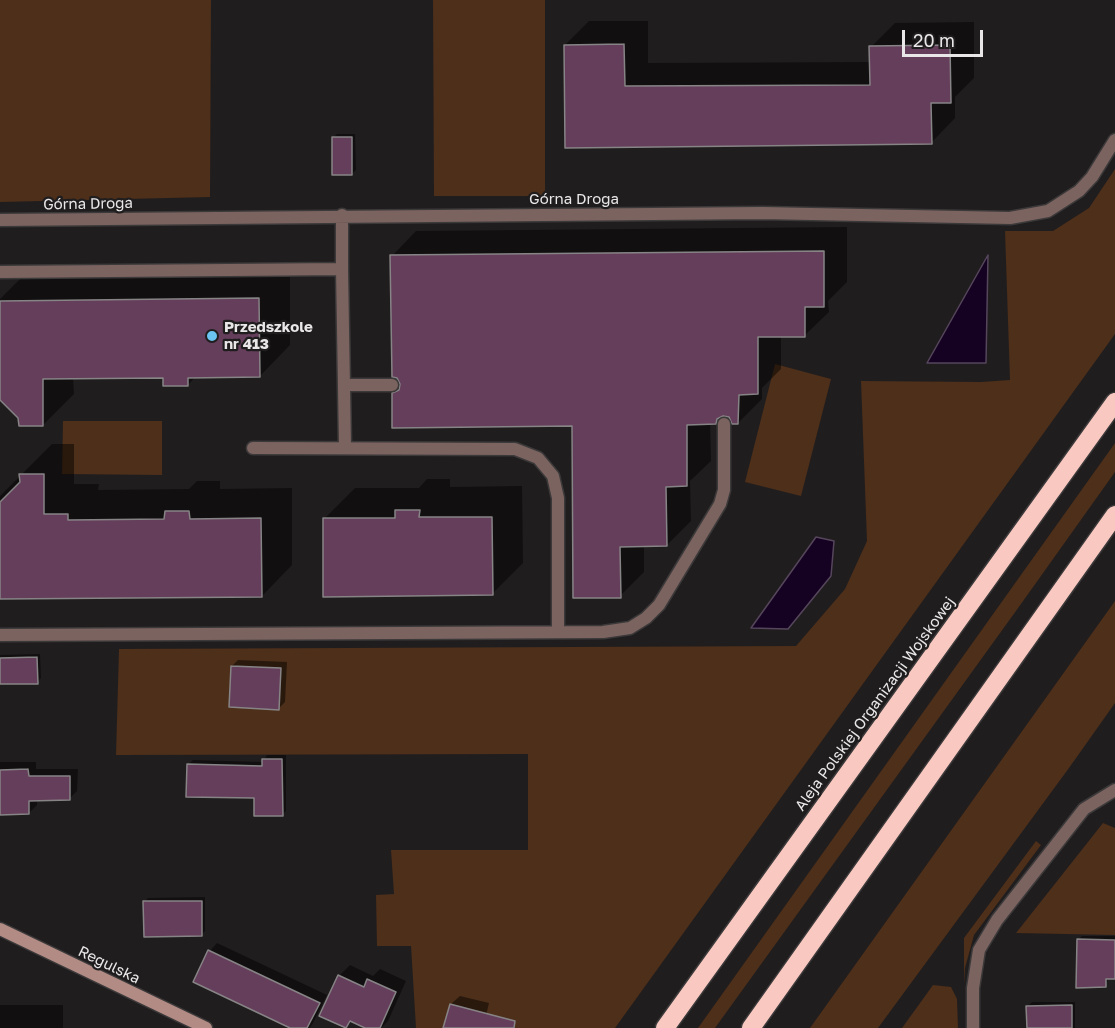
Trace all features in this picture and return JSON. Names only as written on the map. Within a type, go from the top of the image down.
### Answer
[{"type":"highway","name":"Aleja Polskiej Organizacji Wojskowej","points":[[665,1028],[1115,402]]},
{"type":"highway","points":[[751,1028],[1115,515]]},
{"type":"street","name":"Górna Droga","points":[[0,220],[342,215],[762,213],[1017,217],[1048,211],[1079,191],[1092,177],[1115,140]]},
{"type":"street","points":[[342,215],[345,446]]},
{"type":"street","points":[[0,272],[342,269]]},
{"type":"street","points":[[345,385],[392,385]]},
{"type":"street","points":[[0,635],[621,630],[638,624],[659,605],[720,504],[724,490],[724,424]]},
{"type":"street","points":[[253,448],[345,446],[515,449],[538,458],[553,476],[558,498],[558,632]]},
{"type":"street","points":[[973,1028],[973,988],[978,950],[997,920],[1084,809],[1115,790]]},
{"type":"street","name":"Regulska","points":[[0,929],[206,1028]]},
{"type":"shaded area","points":[[0,0],[211,0],[210,197],[0,202]]},
{"type":"shaded area","points":[[433,0],[545,0],[545,196],[434,196]]},
{"type":"shaded area","points":[[1115,169],[1115,334],[615,1028],[416,1028],[411,946],[377,946],[376,895],[394,894],[391,850],[528,850],[528,754],[116,755],[119,649],[796,646],[845,589],[867,541],[861,381],[981,382],[1010,380],[1005,231],[1053,231],[1089,208]]},
{"type":"shaded area","points":[[988,255],[986,363],[927,363]]},
{"type":"shaded area","points":[[775,364],[831,379],[801,496],[745,482]]},
{"type":"shaded area","points":[[63,421],[162,421],[162,475],[62,474]]},
{"type":"shaded area","points":[[1115,443],[1115,472],[1021,604],[715,1028],[698,1028]]},
{"type":"shaded area","points":[[816,537],[834,541],[831,576],[788,629],[751,628]]},
{"type":"shaded area","points":[[1115,601],[1115,703],[1069,768],[878,1028],[810,1028]]},
{"type":"shaded area","points":[[1103,823],[1115,828],[1115,935],[1016,933]]},
{"type":"shaded area","points":[[1036,841],[1041,845],[974,935],[965,968],[964,984],[964,938]]},
{"type":"shaded area","points":[[933,985],[951,987],[957,999],[958,1028],[902,1028]]},
{"type":"building","points":[[624,44],[625,86],[870,85],[869,46],[950,45],[951,103],[931,103],[932,144],[565,148],[564,45]]},
{"type":"building","points":[[332,137],[352,137],[352,175],[332,175]]},
{"type":"building","points":[[824,251],[824,307],[805,307],[805,337],[758,337],[758,394],[739,395],[738,424],[732,424],[729,417],[723,416],[717,419],[716,424],[687,425],[687,486],[666,487],[667,546],[620,547],[621,598],[573,598],[572,426],[392,428],[392,393],[399,390],[400,384],[397,378],[392,377],[390,255]]},
{"type":"building","points":[[259,298],[260,377],[188,378],[188,386],[163,386],[163,378],[43,379],[43,426],[19,426],[18,418],[0,400],[0,301]]},
{"type":"building","points":[[19,474],[44,474],[44,514],[68,514],[68,520],[164,519],[165,511],[189,511],[190,519],[261,518],[262,597],[0,599],[0,502],[20,482]]},
{"type":"building","points":[[395,510],[420,510],[419,517],[492,517],[493,595],[323,597],[323,518],[395,518]]},
{"type":"building","points":[[37,657],[38,684],[0,684],[0,658]]},
{"type":"building","points":[[231,666],[281,668],[279,710],[229,707]]},
{"type":"building","points":[[262,759],[282,759],[283,816],[254,816],[254,798],[186,797],[187,764],[262,766]]},
{"type":"building","points":[[28,769],[29,776],[70,776],[70,800],[29,801],[29,814],[0,815],[0,770]]},
{"type":"building","points":[[143,901],[202,901],[202,936],[144,937]]},
{"type":"building","points":[[1077,939],[1115,940],[1115,979],[1106,979],[1106,987],[1076,988]]},
{"type":"building","points":[[208,950],[320,1003],[307,1028],[290,1028],[193,982]]},
{"type":"building","points":[[338,975],[364,987],[367,979],[396,992],[380,1028],[365,1028],[350,1021],[346,1028],[319,1016]]},
{"type":"building","points":[[450,1004],[515,1021],[514,1028],[443,1028]]},
{"type":"building","points":[[1072,1005],[1072,1028],[1027,1028],[1026,1006]]},
{"type":"place","name":"Przedszkole nr 413","points":[[212,336]]}]
